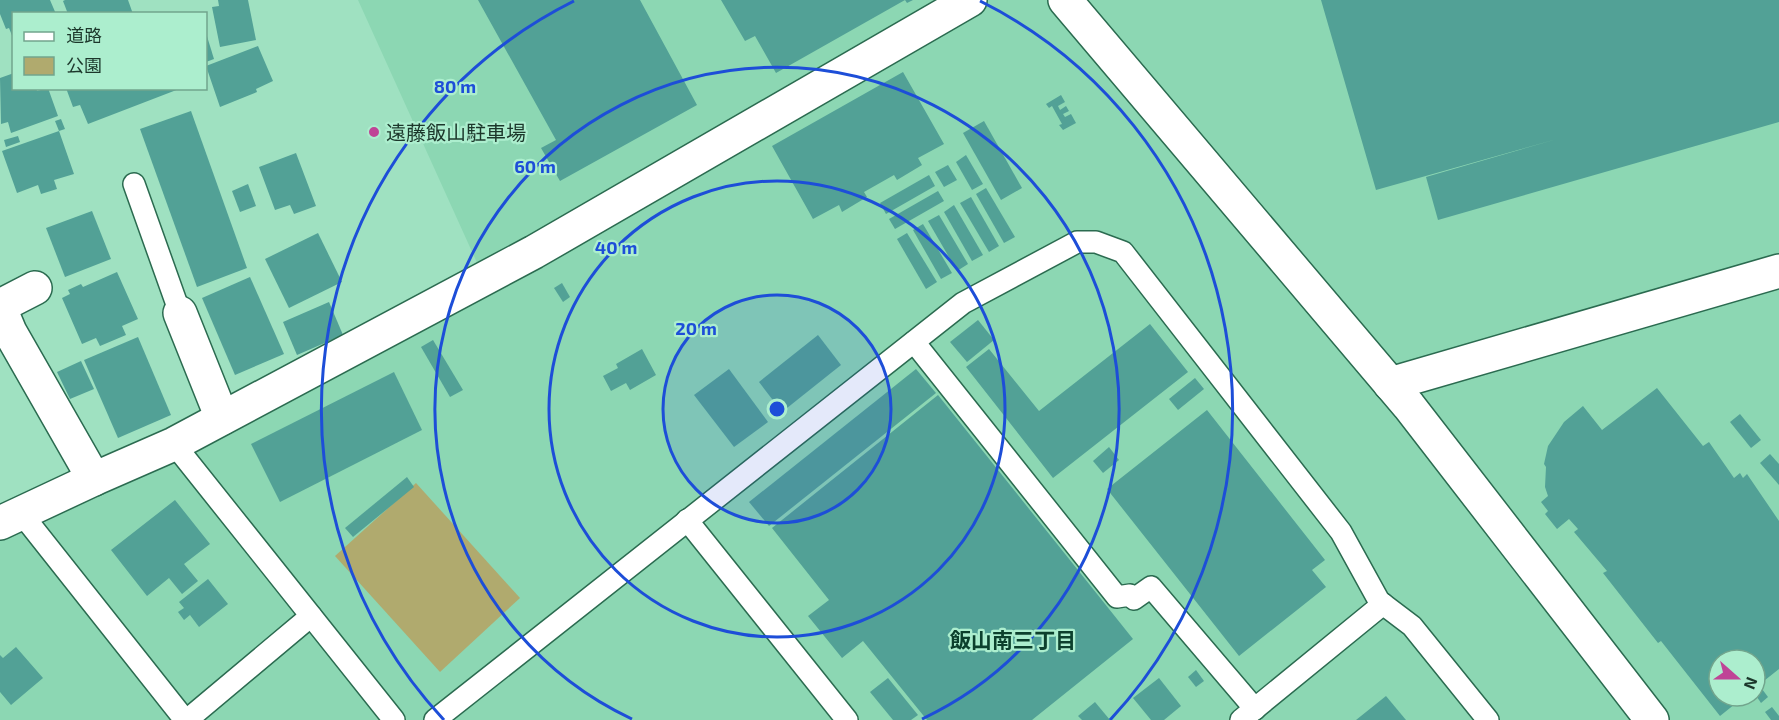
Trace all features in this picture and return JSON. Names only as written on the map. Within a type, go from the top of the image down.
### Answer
[{"type":"street","points":[[11,518],[174,444],[534,252],[970,0]]},
{"type":"street","points":[[1065,0],[1390,384],[1653,720]]},
{"type":"street","points":[[1390,384],[1779,271]]},
{"type":"street","points":[[35,288],[0,307],[10,332],[94,479]]},
{"type":"street","points":[[180,313],[222,418]]},
{"type":"lane","points":[[134,184],[180,313]]},
{"type":"lane","points":[[435,720],[963,303],[1077,242],[1096,242],[1123,252],[1341,532],[1379,601],[1412,626],[1488,720]]},
{"type":"lane","points":[[914,342],[1117,597],[1130,595],[1134,599],[1151,587],[1248,715],[1383,604]]},
{"type":"lane","points":[[174,444],[394,720]]},
{"type":"lane","points":[[11,518],[186,720],[311,616]]},
{"type":"lane","points":[[687,520],[847,720]]},
{"type":"shaded area","points":[[358,0],[1779,0],[1779,720],[0,720],[0,535],[488,287]]},
{"type":"green space","points":[[416,483],[520,598],[440,672],[335,556]]},
{"type":"building","points":[[0,0],[50,0],[55,12],[12,12],[12,36],[9,28],[6,29],[0,14]]},
{"type":"building","points":[[128,0],[132,12],[67,12],[63,1]]},
{"type":"building","points":[[218,0],[248,0],[256,40],[220,47],[212,7],[219,6]]},
{"type":"building","points":[[478,0],[640,0],[697,105],[560,181],[541,148],[556,140]]},
{"type":"building","points":[[721,0],[905,0],[776,73],[755,36],[745,41]]},
{"type":"building","points":[[1321,0],[1779,0],[1779,122],[1438,220],[1426,177],[1557,139],[1376,190]]},
{"type":"building","points":[[207,36],[214,59],[207,62]]},
{"type":"building","points":[[258,46],[273,81],[256,89],[257,92],[220,107],[207,66]]},
{"type":"building","points":[[903,72],[944,144],[918,158],[922,165],[897,180],[894,175],[864,192],[867,197],[842,212],[839,205],[813,219],[772,146]]},
{"type":"building","points":[[12,74],[12,90],[49,90],[58,116],[11,133],[8,122],[1,124],[0,78]]},
{"type":"building","points":[[67,90],[176,90],[88,124],[80,105],[73,107]]},
{"type":"building","points":[[1061,95],[1065,102],[1058,106],[1060,110],[1066,106],[1069,111],[1063,114],[1065,117],[1071,114],[1076,123],[1063,130],[1052,106],[1049,108],[1046,104]]},
{"type":"building","points":[[191,111],[247,268],[197,287],[140,129]]},
{"type":"building","points":[[61,119],[65,129],[59,131],[55,121]]},
{"type":"building","points":[[984,121],[1022,188],[1001,200],[963,133]]},
{"type":"building","points":[[59,131],[74,174],[54,180],[57,189],[41,194],[38,185],[17,193],[2,151]]},
{"type":"building","points":[[18,136],[20,142],[6,147],[4,140]]},
{"type":"building","points":[[296,153],[316,206],[294,214],[290,205],[275,210],[259,167]]},
{"type":"building","points":[[966,155],[983,184],[972,190],[956,162]]},
{"type":"building","points":[[948,165],[957,180],[944,187],[935,172]]},
{"type":"building","points":[[929,175],[935,186],[886,214],[880,203]]},
{"type":"building","points":[[248,184],[256,206],[240,212],[232,191]]},
{"type":"building","points":[[986,188],[1015,237],[1004,243],[976,194]]},
{"type":"building","points":[[938,191],[944,201],[895,229],[889,219]]},
{"type":"building","points":[[971,197],[999,246],[989,252],[960,203]]},
{"type":"building","points":[[954,205],[983,255],[972,261],[944,212]]},
{"type":"building","points":[[92,211],[111,259],[65,277],[46,228]]},
{"type":"building","points":[[939,215],[968,264],[957,271],[928,221]]},
{"type":"building","points":[[923,224],[952,273],[941,279],[913,230]]},
{"type":"building","points":[[318,233],[342,282],[289,308],[265,259]]},
{"type":"building","points":[[907,233],[937,282],[926,289],[897,239]]},
{"type":"building","points":[[117,272],[138,319],[122,326],[126,335],[100,346],[96,338],[82,344],[62,298],[70,294],[68,290],[81,284],[83,287]]},
{"type":"building","points":[[250,277],[284,354],[235,375],[202,298]]},
{"type":"building","points":[[562,283],[570,297],[563,302],[554,288]]},
{"type":"building","points":[[329,302],[343,335],[297,355],[283,322]]},
{"type":"building","points":[[978,320],[994,340],[967,362],[950,342]]},
{"type":"building","points":[[1150,324],[1188,372],[1053,478],[966,367],[989,349],[1039,411]]},
{"type":"building","points":[[818,335],[841,365],[782,412],[759,382]]},
{"type":"building","points":[[138,337],[171,415],[118,438],[84,360]]},
{"type":"building","points":[[433,340],[463,390],[450,397],[421,347]]},
{"type":"building","points":[[642,349],[656,375],[630,390],[626,383],[611,391],[603,376],[618,368],[616,364]]},
{"type":"building","points":[[81,361],[94,389],[70,399],[57,372]]},
{"type":"building","points":[[729,369],[768,422],[734,447],[694,395]]},
{"type":"building","points":[[916,369],[936,393],[769,526],[749,502]]},
{"type":"building","points":[[394,372],[422,430],[280,502],[251,444]]},
{"type":"building","points":[[1195,378],[1204,389],[1178,410],[1169,399]]},
{"type":"building","points":[[1657,388],[1703,446],[1709,442],[1734,478],[1740,473],[1743,478],[1747,474],[1779,521],[1779,669],[1767,678],[1767,648],[1707,648],[1707,699],[1661,641],[1658,643],[1603,573],[1607,571],[1574,532],[1578,529],[1569,519],[1557,529],[1545,514],[1548,511],[1541,502],[1548,496],[1545,487],[1546,467],[1544,464],[1548,446],[1564,422],[1583,406],[1602,430]]},
{"type":"building","points":[[938,395],[1133,639],[1032,720],[927,720],[863,641],[842,658],[808,616],[829,600],[772,528]]},
{"type":"building","points":[[1207,410],[1325,560],[1312,570],[1326,587],[1239,656],[1107,489]]},
{"type":"building","points":[[1740,414],[1761,440],[1751,448],[1730,422]]},
{"type":"building","points":[[1109,447],[1119,460],[1103,473],[1093,461]]},
{"type":"building","points":[[1770,454],[1779,464],[1779,485],[1760,463]]},
{"type":"building","points":[[407,477],[414,487],[353,537],[345,528]]},
{"type":"building","points":[[175,500],[210,544],[184,564],[198,581],[182,594],[169,578],[147,596],[111,550]]},
{"type":"building","points":[[208,579],[228,604],[199,627],[190,615],[184,620],[178,612],[184,608],[179,602]]},
{"type":"building","points":[[16,647],[43,678],[11,705],[0,692],[0,655],[3,658]]},
{"type":"building","points":[[1196,670],[1204,681],[1196,687],[1188,677]]},
{"type":"building","points":[[888,678],[918,715],[911,720],[893,720],[870,692]]},
{"type":"building","points":[[1159,678],[1181,706],[1164,720],[1151,720],[1133,698]]},
{"type":"building","points":[[1386,696],[1406,720],[1356,720]]},
{"type":"building","points":[[1095,702],[1110,720],[1082,720],[1078,716]]},
{"type":"building","points":[[1772,707],[1779,716],[1779,720],[1771,720],[1765,712]]},
{"type":"building","points":[[1714,708],[1730,708],[1720,716]]},
{"type":"place","name":"遠藤飯山駐車場","points":[[374,132]]},
{"type":"district","name":"飯山南三丁目","points":[[1013,639]]}]
